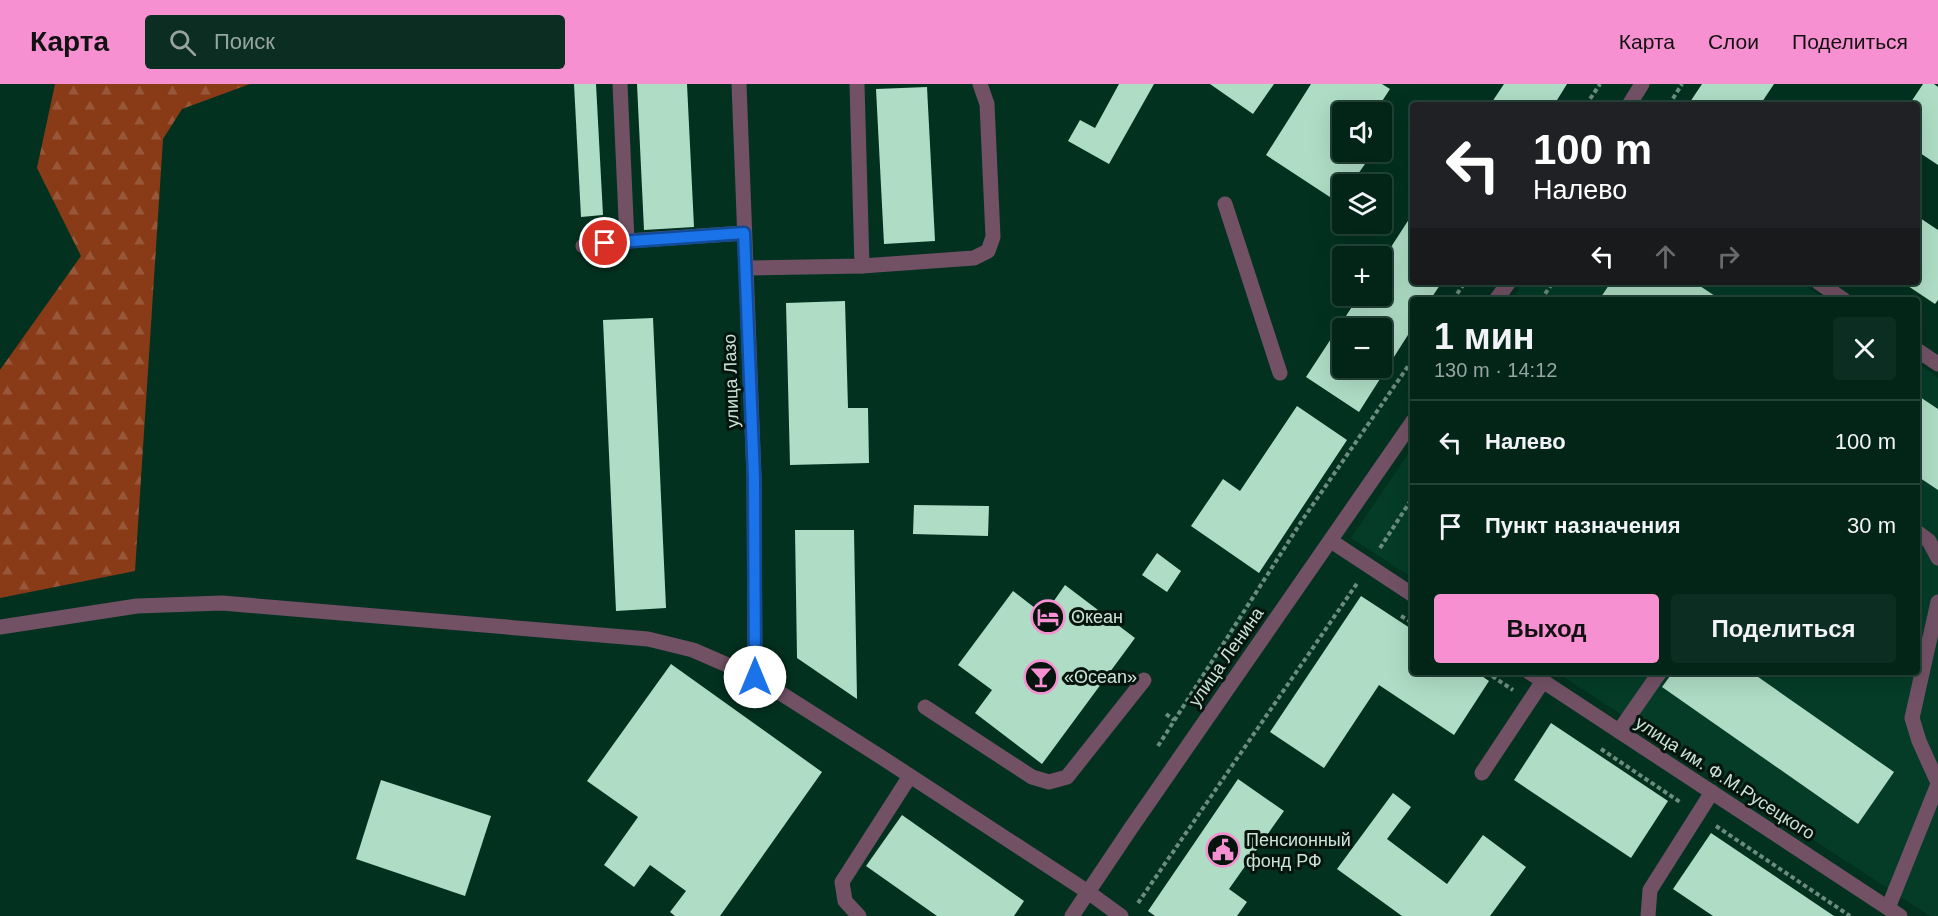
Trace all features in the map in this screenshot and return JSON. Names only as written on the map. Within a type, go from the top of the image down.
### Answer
[{"type":"street","points":[[620,84],[627,241]]},
{"type":"street","name":"улица Лазо","points":[[739,84],[754,477],[755,677]]},
{"type":"street","points":[[857,84],[862,266]]},
{"type":"street","points":[[746,268],[862,266],[974,258],[988,251],[993,237],[987,104],[980,84]]},
{"type":"street","points":[[1631,102],[1642,84]]},
{"type":"street","points":[[1225,204],[1280,373]]},
{"type":"street","points":[[584,246],[744,233]]},
{"type":"street","points":[[1822,285],[1840,297]]},
{"type":"street","points":[[1920,352],[1938,364]]},
{"type":"street","name":"улица Ленина","points":[[1072,916],[1410,425]]},
{"type":"street","points":[[1920,534],[1929,541],[1938,558]]},
{"type":"street","points":[[1331,541],[1410,593]]},
{"type":"street","points":[[1894,912],[1938,783],[1918,741],[1911,718],[1938,602]]},
{"type":"street","points":[[0,627],[137,606],[222,603],[648,639],[693,650],[755,677],[1088,892],[1121,916]]},
{"type":"street","name":"улица им. Ф.М.Русецкого","points":[[1534,675],[1894,912]]},
{"type":"street","points":[[1619,731],[1658,675]]},
{"type":"street","points":[[925,707],[1032,777],[1049,782],[1067,777],[1144,680]]},
{"type":"street","points":[[1482,773],[1544,681]]},
{"type":"street","points":[[859,916],[845,901],[842,882],[910,776]]},
{"type":"street","points":[[1648,916],[1650,890],[1712,792]]},
{"type":"path","points":[[1588,102],[1600,84]]},
{"type":"path","points":[[1671,102],[1682,84]]},
{"type":"path","points":[[1156,749],[1303,519],[1410,363]]},
{"type":"path","points":[[1136,906],[1410,502]]},
{"type":"path","points":[[1490,675],[1530,702]]},
{"type":"path","points":[[1166,714],[1174,720]]},
{"type":"path","points":[[1599,748],[1850,916]]},
{"type":"shaded area","points":[[1522,285],[1804,285],[1822,297],[1514,297]]},
{"type":"shaded area","points":[[1920,365],[1938,378],[1938,916],[1930,916],[1561,675],[1920,675]]},
{"type":"shaded area","points":[[1410,451],[1410,576],[1351,538]]},
{"type":"green space","points":[[55,84],[250,84],[182,109],[163,139],[135,571],[0,598],[0,370],[81,256],[37,168]]},
{"type":"building","points":[[574,84],[596,84],[603,215],[581,217]]},
{"type":"building","points":[[637,84],[687,84],[694,227],[644,230]]},
{"type":"building","points":[[1119,84],[1154,84],[1109,164],[1068,141],[1080,120],[1095,128]]},
{"type":"building","points":[[1210,84],[1274,84],[1253,114]]},
{"type":"building","points":[[1311,84],[1382,84],[1390,89],[1382,102],[1332,102],[1332,162],[1362,162],[1365,164],[1358,174],[1332,174],[1332,198],[1266,155]]},
{"type":"building","points":[[1504,84],[1567,84],[1556,102],[1492,102]]},
{"type":"building","points":[[1702,84],[1774,84],[1762,102],[1690,102]]},
{"type":"building","points":[[1923,84],[1934,84],[1938,87],[1938,165],[1920,153],[1920,102],[1911,102]]},
{"type":"building","points":[[927,87],[935,241],[884,244],[876,89]]},
{"type":"building","points":[[1410,218],[1410,285],[1440,285],[1432,297],[1410,297],[1410,332],[1392,360],[1392,318],[1345,318],[1352,306],[1392,306],[1392,246]]},
{"type":"building","points":[[1920,218],[1938,230],[1938,300],[1935,304],[1906,285],[1920,285]]},
{"type":"building","points":[[1609,285],[1698,285],[1716,297],[1601,297]]},
{"type":"building","points":[[845,301],[848,408],[868,408],[869,463],[790,465],[786,303]]},
{"type":"building","points":[[653,318],[666,608],[616,611],[603,320]]},
{"type":"building","points":[[1332,337],[1332,378],[1381,378],[1359,412],[1306,377]]},
{"type":"building","points":[[1920,397],[1938,409],[1938,490],[1920,478]]},
{"type":"building","points":[[1297,406],[1347,440],[1259,573],[1191,526],[1223,479],[1240,491]]},
{"type":"building","points":[[914,505],[989,506],[988,536],[913,534]]},
{"type":"building","points":[[795,530],[854,530],[857,699],[797,658]]},
{"type":"building","points":[[1157,553],[1181,571],[1167,592],[1142,575]]},
{"type":"building","name":"«Оcean»","points":[[1065,585],[1135,638],[1042,764],[975,713],[992,690],[958,665],[1013,591],[1044,615]]},
{"type":"building","points":[[1361,596],[1410,628],[1410,675],[1480,675],[1489,681],[1454,735],[1379,685],[1324,768],[1270,732]]},
{"type":"building","points":[[671,664],[822,772],[720,916],[675,916],[670,912],[686,891],[650,865],[634,887],[604,865],[638,817],[587,781]]},
{"type":"building","points":[[1671,675],[1755,675],[1894,772],[1858,824],[1662,687]]},
{"type":"building","points":[[1551,723],[1668,801],[1631,858],[1514,780]]},
{"type":"building","name":"Пенсионный фонд РФ","points":[[1238,779],[1284,811],[1229,889],[1247,902],[1237,916],[1155,916],[1148,911]]},
{"type":"building","points":[[381,780],[491,816],[465,896],[356,859]]},
{"type":"building","points":[[1393,793],[1411,807],[1387,839],[1447,884],[1483,835],[1526,867],[1490,916],[1402,916],[1337,869]]},
{"type":"building","points":[[902,815],[1024,901],[1014,916],[937,916],[866,866]]},
{"type":"building","points":[[1711,833],[1834,916],[1713,916],[1673,889]]},
{"type":"place","name":"Океан","points":[[1048,617]]},
{"type":"place","name":"«Оcean»","points":[[1041,677]]},
{"type":"place","name":"Пенсионный фонд РФ","points":[[1223,850]]},
{"type":"route","points":[[605,243],[744,233],[754,477],[755,677]]}]
